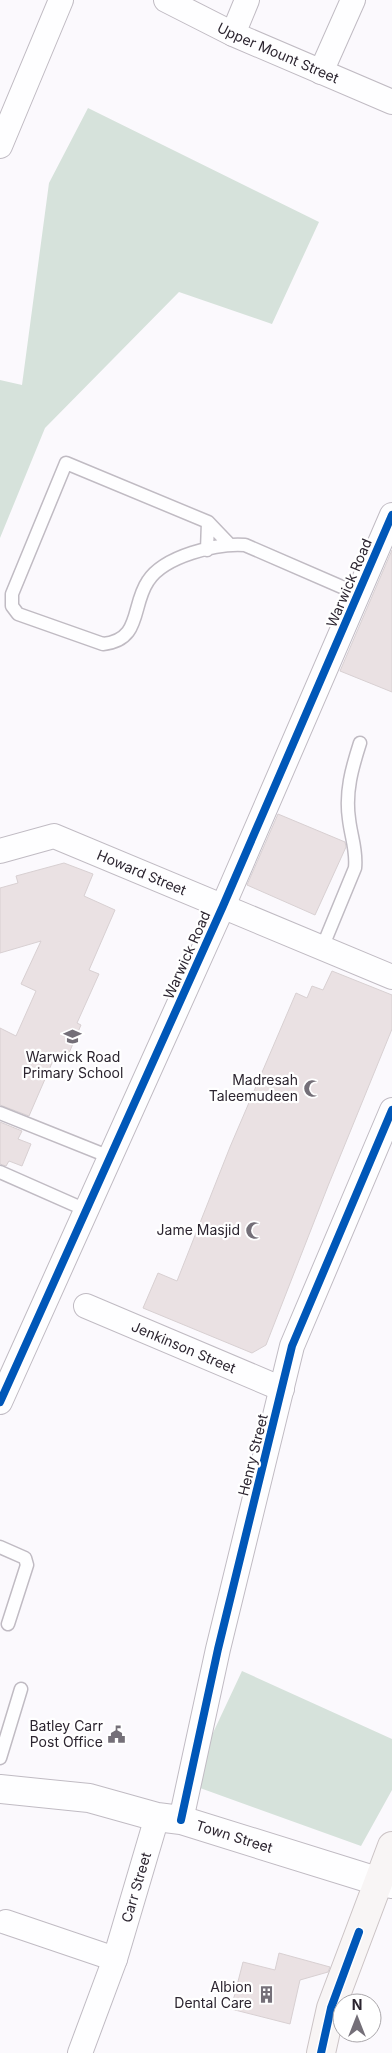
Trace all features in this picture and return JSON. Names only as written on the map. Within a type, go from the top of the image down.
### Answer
[{"type":"main road","points":[[321,2053],[331,2008],[384,1883],[392,1846]]},
{"type":"street","points":[[0,146],[61,0]]},
{"type":"street","name":"Upper Mount Street","points":[[166,0],[233,34],[392,102]]},
{"type":"street","points":[[233,34],[247,0]]},
{"type":"street","points":[[321,72],[353,0]]},
{"type":"street","name":"Warwick Road","points":[[2,1391],[223,906],[392,515]]},
{"type":"street","name":"Howard Street","points":[[0,851],[54,836],[392,977]]},
{"type":"street","name":"Henry Street","points":[[169,1818],[218,1649],[292,1346],[392,1110]]},
{"type":"street","name":"Jenkinson Street","points":[[86,1306],[282,1389]]},
{"type":"street","name":"Town Street","points":[[0,1789],[89,1798],[169,1818],[384,1883]]},
{"type":"street","name":"Carr Street","points":[[80,2053],[169,1818]]},
{"type":"street","points":[[6,1922],[115,1959]]},
{"type":"lane","points":[[229,544],[208,522],[66,463],[12,594],[12,606],[18,614],[103,644],[115,643],[130,631],[148,581],[176,557],[229,544],[245,546],[358,594]]},
{"type":"lane","points":[[207,550],[208,522]]},
{"type":"lane","points":[[322,948],[355,868],[357,854],[348,819],[348,799],[349,780],[360,743]]},
{"type":"lane","points":[[0,1113],[110,1157]]},
{"type":"lane","points":[[0,1172],[86,1210]]},
{"type":"lane","points":[[0,1547],[25,1558],[27,1565],[8,1624]]},
{"type":"lane","points":[[0,1758],[21,1689]]},
{"type":"shaded area","points":[[88,108],[319,222],[272,324],[179,292],[45,428],[0,538],[0,380],[22,385],[49,183]]},
{"type":"shaded area","points":[[242,1671],[392,1739],[392,1790],[361,1846],[189,1784]]},
{"type":"building","points":[[392,550],[392,692],[340,671]]},
{"type":"building","points":[[278,814],[345,842],[346,847],[315,915],[247,885]]},
{"type":"building","points":[[64,863],[93,874],[84,896],[115,910],[89,970],[99,974],[77,1023],[81,1025],[66,1060],[55,1056],[29,1116],[0,1105],[0,1028],[16,1036],[36,991],[21,984],[41,941],[0,953],[0,888],[18,883],[16,876]]},
{"type":"building","points":[[332,971],[392,995],[392,1029],[266,1345],[252,1353],[143,1308],[158,1273],[177,1281],[230,1147],[296,993],[307,998],[312,986],[323,990]]},
{"type":"building","points":[[0,1122],[22,1131],[18,1139],[31,1144],[22,1166],[9,1161],[6,1166],[0,1164]]},
{"type":"building","name":"Albion Dental Care","points":[[279,1953],[330,1967],[328,1972],[300,1980],[290,2024],[231,2009],[243,1962],[275,1970]]},
{"type":"cycle path","points":[[0,1402],[223,906],[392,515]]},
{"type":"cycle path","points":[[181,1820],[218,1649],[292,1346],[392,1110]]},
{"type":"cycle path","points":[[321,2053],[331,2008],[359,1932]]},
{"type":"place","name":"Warwick Road Primary School","points":[[73,1037]]},
{"type":"place","name":"Madresah Taleemudeen","points":[[312,1088]]},
{"type":"place","name":"Jame Masjid","points":[[254,1230]]},
{"type":"place","name":"Batley Carr Post Office","points":[[117,1734]]},
{"type":"place","name":"Albion Dental Care","points":[[266,1995]]}]
